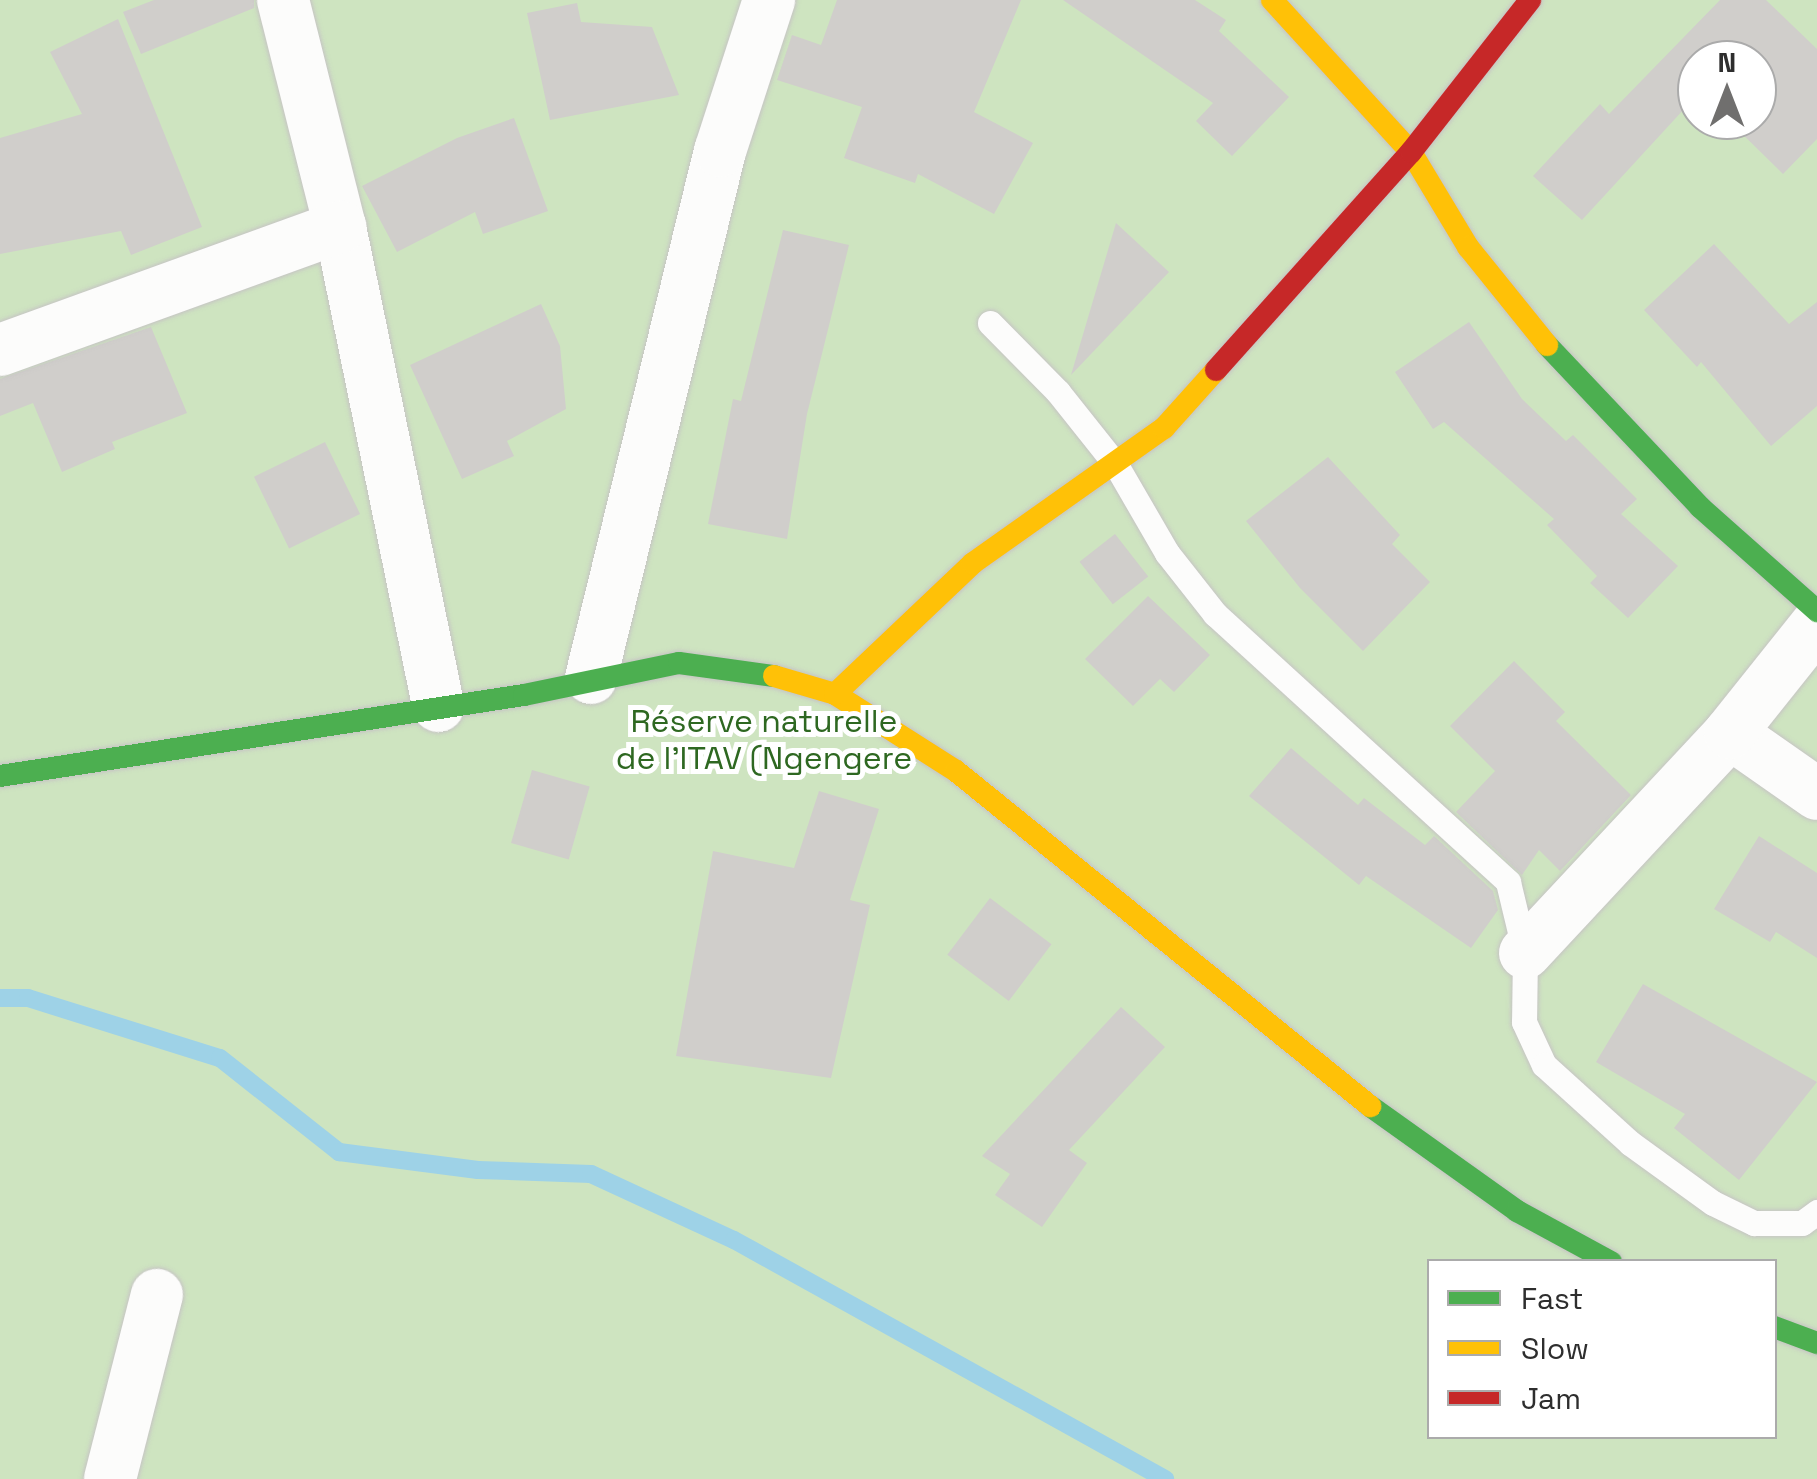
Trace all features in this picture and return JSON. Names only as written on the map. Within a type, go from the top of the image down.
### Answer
[{"type":"main road","points":[[1272,0],[1411,152],[1468,247],[1578,384],[1700,507],[1817,611]]},
{"type":"main road","points":[[836,694],[973,563],[1164,428],[1411,152],[1530,0]]},
{"type":"main road","points":[[0,776],[680,663],[748,669],[836,694],[956,771],[1366,1103],[1517,1211],[1605,1259]]},
{"type":"main road","points":[[1777,1327],[1817,1344]]},
{"type":"street","points":[[283,0],[340,227],[438,706]]},
{"type":"street","points":[[591,678],[720,151],[769,0]]},
{"type":"street","points":[[0,350],[340,227]]},
{"type":"street","points":[[1526,953],[1730,734],[1817,624]]},
{"type":"street","points":[[1730,734],[1817,794]]},
{"type":"street","points":[[110,1479],[157,1295]]},
{"type":"lane","points":[[990,323],[1058,392],[1116,465],[1167,554],[1215,614],[1508,882],[1526,953],[1524,1022],[1544,1064],[1630,1142],[1712,1203],[1754,1224],[1802,1224],[1817,1212]]},
{"type":"green space","name":"Réserve naturelle de l'ITAV (Ngengere","points":[[0,0],[1817,0],[1817,1479],[0,1479]]},
{"type":"building","points":[[154,0],[254,0],[254,8],[141,54],[123,12]]},
{"type":"building","points":[[837,0],[1021,0],[974,112],[1033,143],[994,214],[918,174],[915,183],[844,158],[862,107],[777,80],[792,35],[821,45]]},
{"type":"building","points":[[1063,0],[1195,0],[1226,20],[1219,31],[1289,97],[1232,156],[1196,121],[1213,103]]},
{"type":"building","points":[[1720,0],[1766,0],[1817,49],[1817,139],[1783,174],[1748,140],[1777,140],[1777,40],[1681,40]]},
{"type":"building","points":[[577,3],[581,22],[652,27],[679,95],[550,120],[527,13]]},
{"type":"building","points":[[118,19],[202,227],[131,255],[121,231],[0,254],[0,138],[82,114],[50,52]]},
{"type":"building","points":[[1677,44],[1677,117],[1582,220],[1533,176],[1600,104],[1609,114]]},
{"type":"building","points":[[514,118],[548,211],[483,234],[475,212],[397,252],[362,186],[457,138]]},
{"type":"building","points":[[1116,223],[1169,272],[1071,375]]},
{"type":"building","points":[[783,230],[849,245],[807,414],[787,539],[708,524],[733,399],[741,401]]},
{"type":"building","points":[[1714,244],[1789,324],[1817,302],[1817,406],[1771,446],[1701,362],[1697,367],[1644,310]]},
{"type":"building","points":[[541,304],[560,346],[566,409],[507,441],[514,456],[462,479],[410,365]]},
{"type":"building","points":[[1469,322],[1522,399],[1566,441],[1573,435],[1637,499],[1621,514],[1678,566],[1628,618],[1590,583],[1597,576],[1547,525],[1554,519],[1444,422],[1433,429],[1395,372]]},
{"type":"building","points":[[151,327],[187,413],[112,442],[115,449],[62,472],[33,403],[0,416],[0,379]]},
{"type":"building","points":[[325,442],[360,514],[289,549],[254,477]]},
{"type":"building","points":[[1328,457],[1400,535],[1392,544],[1430,582],[1363,651],[1300,588],[1246,521]]},
{"type":"building","points":[[1115,534],[1148,577],[1113,604],[1080,562]]},
{"type":"building","points":[[1148,596],[1210,655],[1174,692],[1160,679],[1133,706],[1085,659]]},
{"type":"building","points":[[1514,661],[1565,712],[1556,721],[1631,795],[1560,871],[1539,850],[1522,875],[1456,812],[1495,771],[1450,726]]},
{"type":"building","points":[[1291,748],[1358,805],[1364,798],[1425,845],[1434,836],[1493,891],[1498,910],[1471,948],[1366,876],[1359,885],[1249,796]]},
{"type":"building","points":[[532,770],[590,787],[569,860],[511,843]]},
{"type":"building","points":[[819,791],[879,809],[850,900],[870,905],[831,1078],[676,1056],[713,851],[794,868]]},
{"type":"building","points":[[1759,836],[1817,873],[1817,958],[1776,932],[1770,942],[1714,909]]},
{"type":"building","points":[[990,898],[1051,944],[1009,1001],[947,955]]},
{"type":"building","points":[[1643,984],[1817,1082],[1739,1180],[1674,1128],[1685,1114],[1596,1062]]},
{"type":"building","points":[[1121,1007],[1165,1047],[1069,1150],[1087,1163],[1042,1227],[995,1195],[1010,1174],[982,1156]]},
{"type":"waterway","points":[[0,998],[28,998],[220,1058],[339,1152],[478,1170],[591,1174],[734,1240],[1165,1479]]},
{"type":"traffic: fast","points":[[1547,345],[1700,507],[1817,611]]},
{"type":"traffic: fast","points":[[0,776],[524,695],[679,663],[774,676]]},
{"type":"traffic: fast","points":[[1370,1106],[1517,1211],[1605,1259]]},
{"type":"traffic: fast","points":[[1777,1328],[1817,1343]]},
{"type":"traffic: slow","points":[[1272,0],[1411,152],[1468,247],[1547,345]]},
{"type":"traffic: slow","points":[[835,694],[973,563],[1164,428],[1216,370]]},
{"type":"traffic: slow","points":[[774,676],[835,694],[956,771],[1370,1106]]},
{"type":"traffic: jam","points":[[1216,370],[1411,152],[1530,0]]}]
